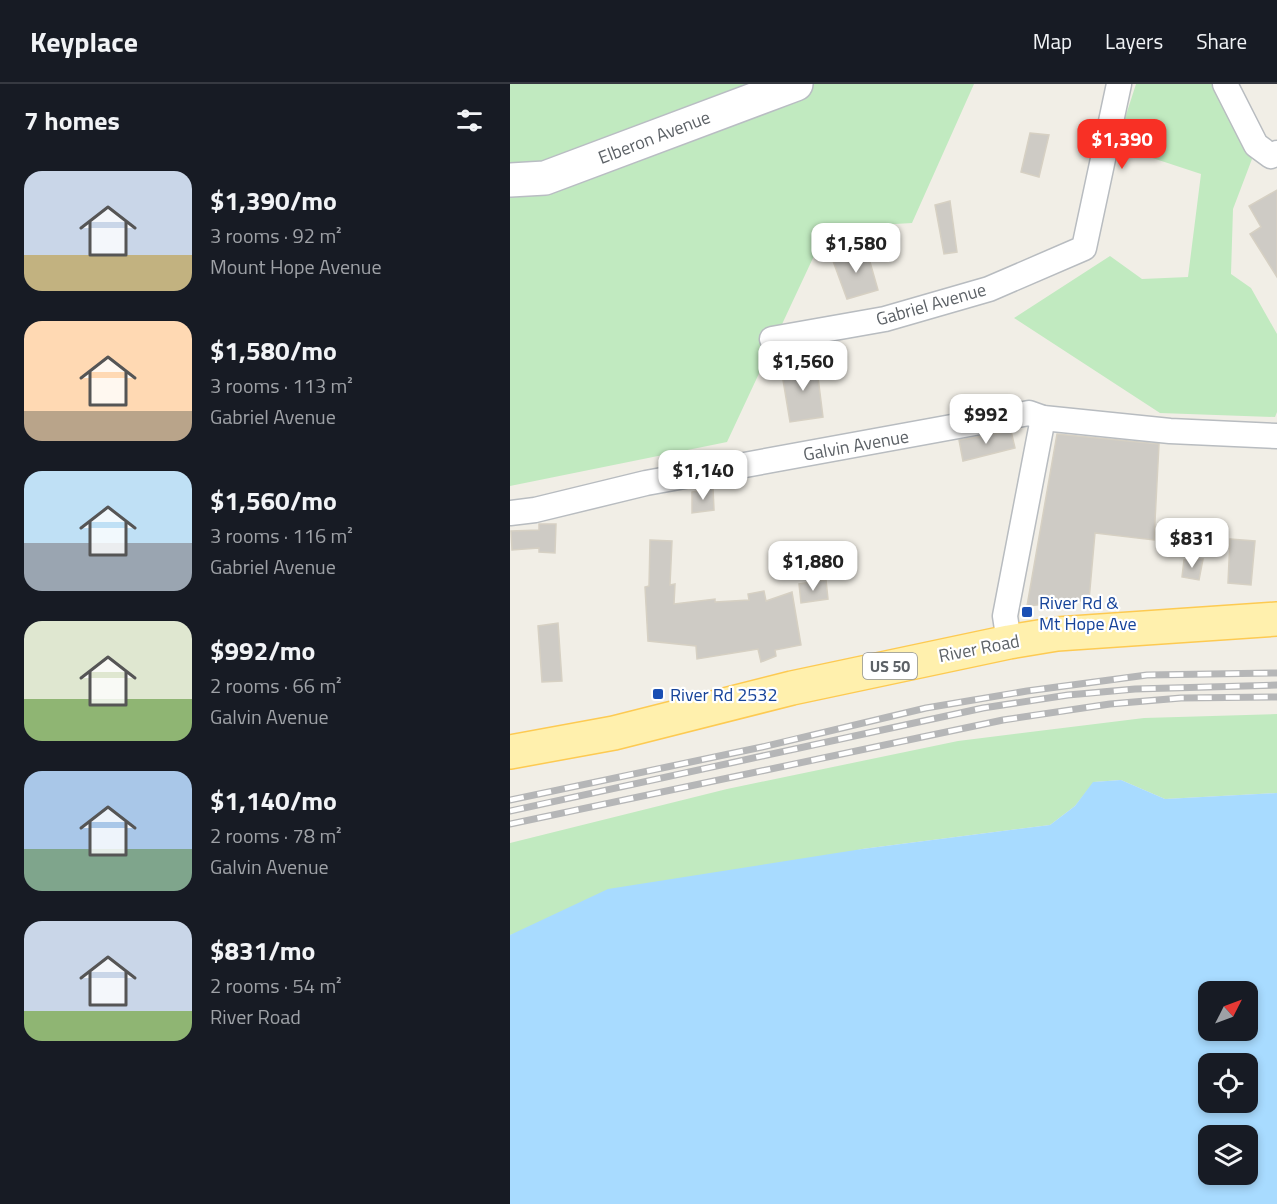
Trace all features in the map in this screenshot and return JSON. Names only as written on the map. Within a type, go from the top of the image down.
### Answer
[{"type":"main road","name":"River Road","points":[[510,752],[614,733],[792,688],[1009,642],[1056,634],[1277,619]]},
{"type":"street","name":"Elberon Avenue","points":[[510,180],[545,178],[796,84]]},
{"type":"street","name":"Gabriel Avenue","points":[[771,339],[885,319],[989,289],[1084,248],[1119,84]]},
{"type":"street","points":[[1225,84],[1256,145],[1271,156],[1277,153]]},
{"type":"street","name":"Galvin Avenue","points":[[510,513],[535,510],[693,474],[1029,413],[1043,418],[1170,431],[1277,436]]},
{"type":"street","points":[[1009,642],[1005,616],[1043,418]]},
{"type":"green space","points":[[510,84],[974,84],[912,223],[827,228],[727,442],[510,486]]},
{"type":"green space","points":[[1136,84],[1213,84],[1252,159],[1233,209],[1231,274],[1251,288],[1277,334],[1277,412],[1275,417],[1160,413],[1014,318],[1110,256],[1142,279],[1188,277],[1201,174],[1116,146]]},
{"type":"green space","points":[[1277,714],[1277,793],[1165,799],[1121,780],[1094,782],[1075,806],[1050,825],[862,849],[510,935],[510,843],[727,789],[958,741],[1144,718]]},
{"type":"water","points":[[1121,780],[1165,799],[1277,793],[1277,1204],[510,1204],[510,935],[608,889],[862,849],[1050,825],[1075,806],[1093,782]]},
{"type":"building","points":[[1030,133],[1049,135],[1039,177],[1021,172]]},
{"type":"building","points":[[1277,190],[1277,277],[1250,234],[1261,227],[1249,206]]},
{"type":"building","points":[[950,201],[957,252],[944,254],[935,205]]},
{"type":"building","points":[[866,248],[878,290],[847,299],[833,261]]},
{"type":"building","points":[[816,361],[823,417],[790,422],[781,368]]},
{"type":"building","points":[[1011,431],[1015,448],[963,461],[959,440]]},
{"type":"building","points":[[1057,434],[1159,444],[1154,540],[1095,533],[1089,600],[1027,606]]},
{"type":"building","points":[[713,488],[714,510],[692,513],[692,492]]},
{"type":"building","points":[[539,524],[556,524],[555,553],[539,552],[539,548],[512,550],[511,531],[539,530]]},
{"type":"building","points":[[1230,539],[1255,541],[1251,585],[1228,583]]},
{"type":"building","points":[[650,540],[672,541],[670,585],[675,584],[674,604],[715,599],[715,602],[749,600],[748,594],[764,591],[766,601],[792,592],[801,645],[775,650],[776,656],[761,662],[758,649],[697,659],[696,646],[648,641],[645,587],[649,586]]},
{"type":"building","points":[[1203,559],[1199,580],[1182,577],[1184,560]]},
{"type":"building","points":[[826,580],[828,599],[801,603],[799,584]]},
{"type":"building","points":[[558,623],[562,681],[542,682],[538,626]]},
{"type":"railway","points":[[510,800],[762,747],[926,708],[1027,691],[1147,675],[1277,673]]},
{"type":"railway","points":[[510,811],[983,708],[1068,695],[1135,689],[1277,685]]},
{"type":"railway","points":[[510,824],[1003,720],[1110,704],[1181,698],[1277,697]]},
{"type":"place","name":"River Rd & Mt Hope Ave","points":[[1027,612]]},
{"type":"place","name":"River Rd 2532","points":[[658,694]]}]
